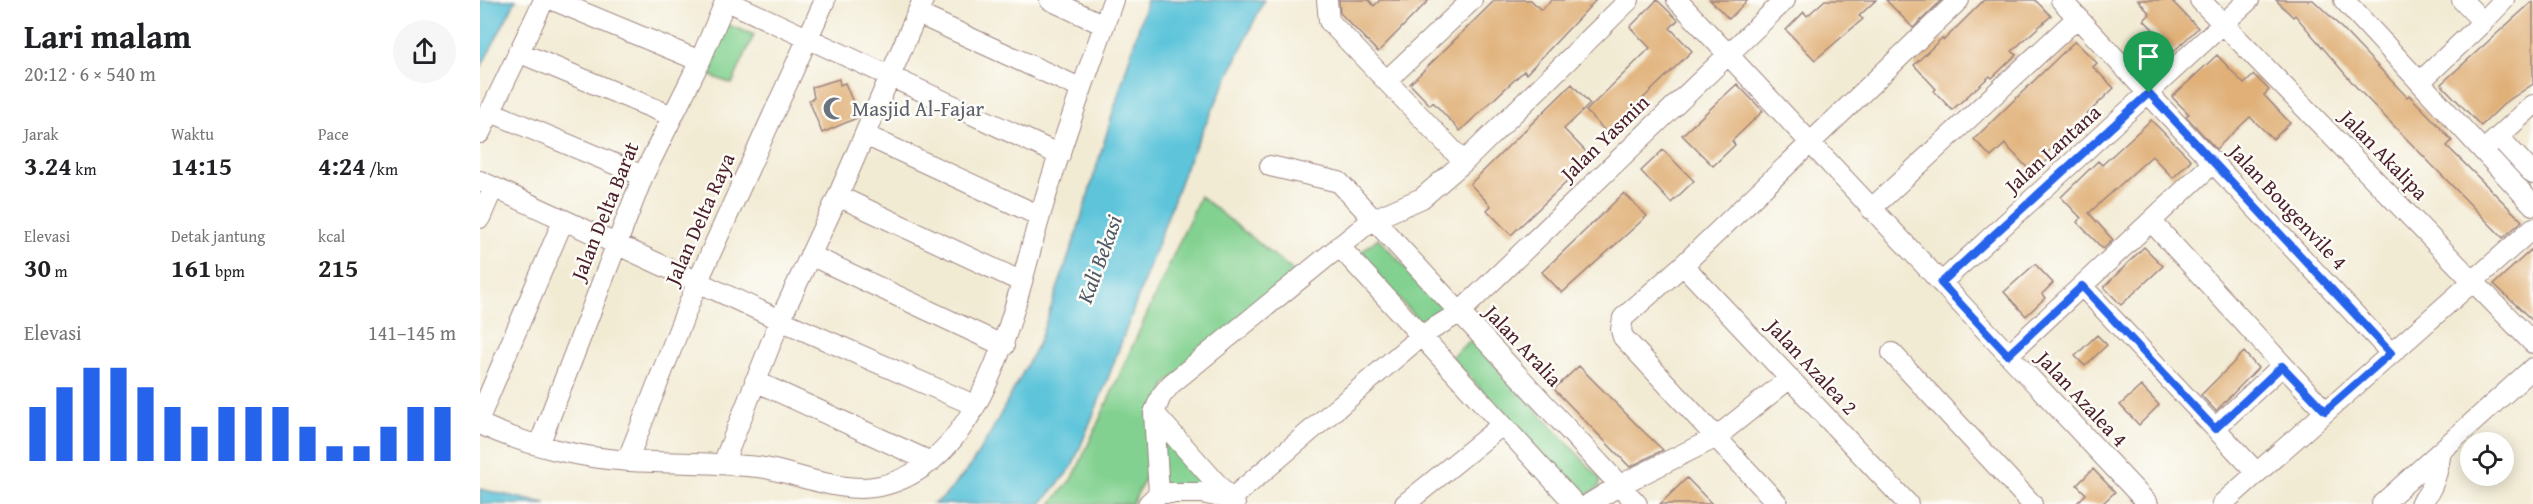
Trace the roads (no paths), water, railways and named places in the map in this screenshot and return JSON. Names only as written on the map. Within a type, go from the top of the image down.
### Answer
[{"type":"street","points":[[480,133],[544,0]]},
{"type":"street","points":[[554,0],[700,61]]},
{"type":"street","points":[[726,0],[1060,155]]},
{"type":"street","name":"Jalan Delta Barat","points":[[539,445],[643,176],[700,61],[726,0]]},
{"type":"street","name":"Jalan Delta Raya","points":[[627,461],[698,281],[825,0]]},
{"type":"street","points":[[1050,0],[1104,25]]},
{"type":"street","points":[[480,424],[509,438],[627,461],[723,464],[762,468],[858,487],[879,486],[902,478],[931,462],[947,446],[974,405],[1004,346],[1040,216],[1080,88],[1113,0]]},
{"type":"street","points":[[1327,0],[1329,21],[1464,162]]},
{"type":"street","points":[[1386,81],[1472,0]]},
{"type":"street","points":[[1233,501],[1202,493],[1153,499],[1154,413],[1161,396],[1171,384],[1372,220],[1418,202],[1464,162],[1629,0]]},
{"type":"street","name":"Jalan Azalea 4","points":[[1677,0],[2148,504]]},
{"type":"street","name":"Jalan Yasmin","points":[[1233,501],[1421,336],[1459,313],[1726,54],[1785,0]]},
{"type":"street","points":[[1778,504],[1623,337],[1621,330],[1623,318],[1683,265],[1959,0]]},
{"type":"street","name":"Jalan Bougenvile 4","points":[[2061,0],[2391,353]]},
{"type":"street","name":"Jalan Akalipa","points":[[2200,0],[2533,343]]},
{"type":"street","name":"Jalan Lantana","points":[[1941,283],[2249,0]]},
{"type":"street","points":[[2343,0],[2421,81],[2533,205]]},
{"type":"street","points":[[2462,0],[2483,22]]},
{"type":"street","points":[[2421,81],[2504,0]]},
{"type":"street","points":[[723,464],[780,320],[838,196],[920,7],[1080,88]]},
{"type":"street","points":[[1871,209],[2078,17]]},
{"type":"street","points":[[518,52],[672,116]]},
{"type":"street","points":[[2483,151],[2533,105]]},
{"type":"street","points":[[489,111],[643,176]]},
{"type":"street","points":[[865,135],[1040,216]]},
{"type":"street","points":[[2499,137],[2533,174]]},
{"type":"street","points":[[2008,355],[2214,162]]},
{"type":"street","name":"Jalan Aralia","points":[[1270,166],[1337,180],[1638,504]]},
{"type":"street","points":[[480,218],[487,184],[616,246],[974,405]]},
{"type":"street","points":[[838,196],[1022,282]]},
{"type":"street","points":[[480,416],[563,221]]},
{"type":"street","points":[[2151,221],[2325,411]]},
{"type":"street","points":[[2222,504],[2533,228]]},
{"type":"street","points":[[1339,246],[1575,504]]},
{"type":"street","points":[[810,255],[1004,346]]},
{"type":"street","name":"Jalan Azalea 2","points":[[1683,265],[1907,503]]},
{"type":"street","points":[[2082,286],[2257,473]]},
{"type":"street","points":[[1892,353],[2032,504]]},
{"type":"street","points":[[2215,429],[2282,366]]},
{"type":"street","points":[[2382,504],[2533,368]]},
{"type":"street","points":[[1589,504],[1620,485],[1716,438],[1790,378]]},
{"type":"street","points":[[755,381],[931,462]]},
{"type":"street","points":[[1154,413],[1233,501]]},
{"type":"street","points":[[1417,500],[1502,425]]},
{"type":"street","points":[[2420,504],[2430,494],[2439,470],[2441,451]]},
{"type":"water","points":[[480,0],[516,0],[480,69]]},
{"type":"water","name":"Kali Bekasi","points":[[1147,0],[1264,0],[1187,164],[1107,381],[1072,467],[1041,504],[933,504],[944,497],[969,468],[990,434],[1039,342],[1076,235]]},
{"type":"water","points":[[480,489],[546,504],[480,504]]},
{"type":"place","name":"Masjid Al-Fajar","points":[[834,109]]}]
